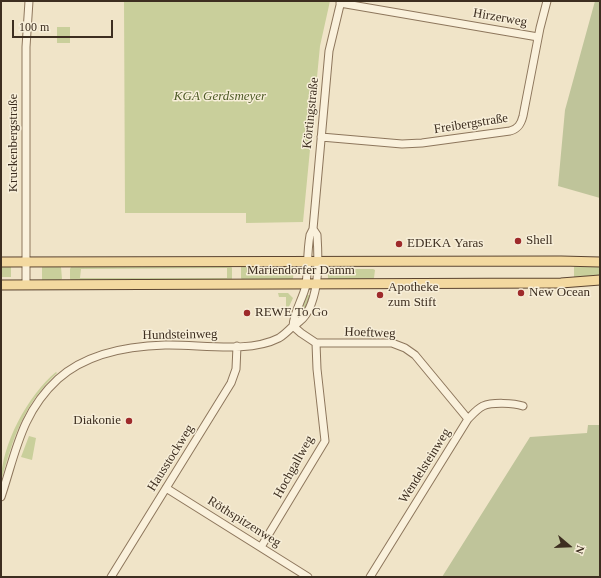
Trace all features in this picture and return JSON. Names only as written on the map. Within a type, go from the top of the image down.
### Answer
[{"type":"main road","name":"Mariendorfer Damm","points":[[1,262],[600,262]]},
{"type":"main road","name":"Mariendorfer Damm","points":[[1,285],[561,283],[600,280]]},
{"type":"street","name":"Kruckenbergstraße","points":[[26,285],[26,47],[29,1]]},
{"type":"street","name":"Freibergstraße","points":[[321,137],[387,144],[408,144],[514,130],[522,121],[538,37],[547,1]]},
{"type":"street","name":"Hirzerweg","points":[[340,2],[538,37]]},
{"type":"street","name":"Körtingstraße","points":[[307,261],[310,235],[313,229],[329,51],[340,2]]},
{"type":"street","name":"Körtingstraße","points":[[313,229],[317,234],[317,284]]},
{"type":"street","points":[[307,261],[306,284],[294,317],[293,326],[316,344]]},
{"type":"street","name":"Hundsteinweg","points":[[1,497],[18,442],[28,418],[42,396],[59,378],[80,363],[108,352],[150,346],[237,346],[253,345],[270,341],[287,333],[293,326],[301,321],[305,316],[317,284]]},
{"type":"street","name":"Hoeftweg","points":[[316,344],[392,343],[401,346],[415,355],[468,419]]},
{"type":"street","name":"Hochgallweg","points":[[261,547],[325,441],[317,370],[316,344]]},
{"type":"street","name":"Hausstockweg","points":[[111,577],[231,383],[236,369],[237,346]]},
{"type":"street","name":"Wendelsteinweg","points":[[370,577],[468,419],[479,408],[489,404],[517,404],[524,406]]},
{"type":"street","name":"Röthspitzenweg","points":[[166,488],[308,577]]},
{"type":"green space","name":"KGA Gerdsmeyer","points":[[124,1],[330,1],[320,46],[303,222],[246,223],[246,213],[125,213]]},
{"type":"green space","points":[[595,1],[600,1],[600,198],[558,186],[565,110]]},
{"type":"green space","points":[[57,27],[70,27],[70,43],[57,43]]},
{"type":"green space","points":[[231,266],[232,280],[71,281],[71,267]],"holes":[[[227,268],[227,278],[80,278],[81,269]]]},
{"type":"green space","points":[[242,266],[294,266],[293,279],[242,280]]},
{"type":"green space","points":[[574,266],[600,267],[600,275],[574,278]]},
{"type":"green space","points":[[1,267],[11,267],[11,277],[1,277]]},
{"type":"green space","points":[[42,267],[61,267],[62,279],[42,280]]},
{"type":"green space","points":[[328,269],[375,270],[373,279],[328,279]]},
{"type":"green space","points":[[278,293],[288,293],[293,298],[286,313],[286,297],[279,297]]},
{"type":"green space","points":[[306,295],[310,295],[302,314],[298,318],[297,317]]},
{"type":"green space","points":[[56,372],[57,373],[36,397],[21,423],[10,451],[1,482],[2,468],[6,452],[18,422],[26,407]]},
{"type":"green space","points":[[588,425],[600,425],[600,577],[442,577],[530,437],[587,433]]},
{"type":"green space","points":[[29,436],[36,438],[32,460],[21,457]]},
{"type":"place","name":"Shell","points":[[518,241]]},
{"type":"place","name":"EDEKA Yaras","points":[[399,244]]},
{"type":"place","name":"New Ocean","points":[[521,293]]},
{"type":"place","name":"Apotheke zum Stift","points":[[380,295]]},
{"type":"place","name":"REWE To Go","points":[[247,313]]},
{"type":"place","name":"Diakonie","points":[[129,421]]}]
